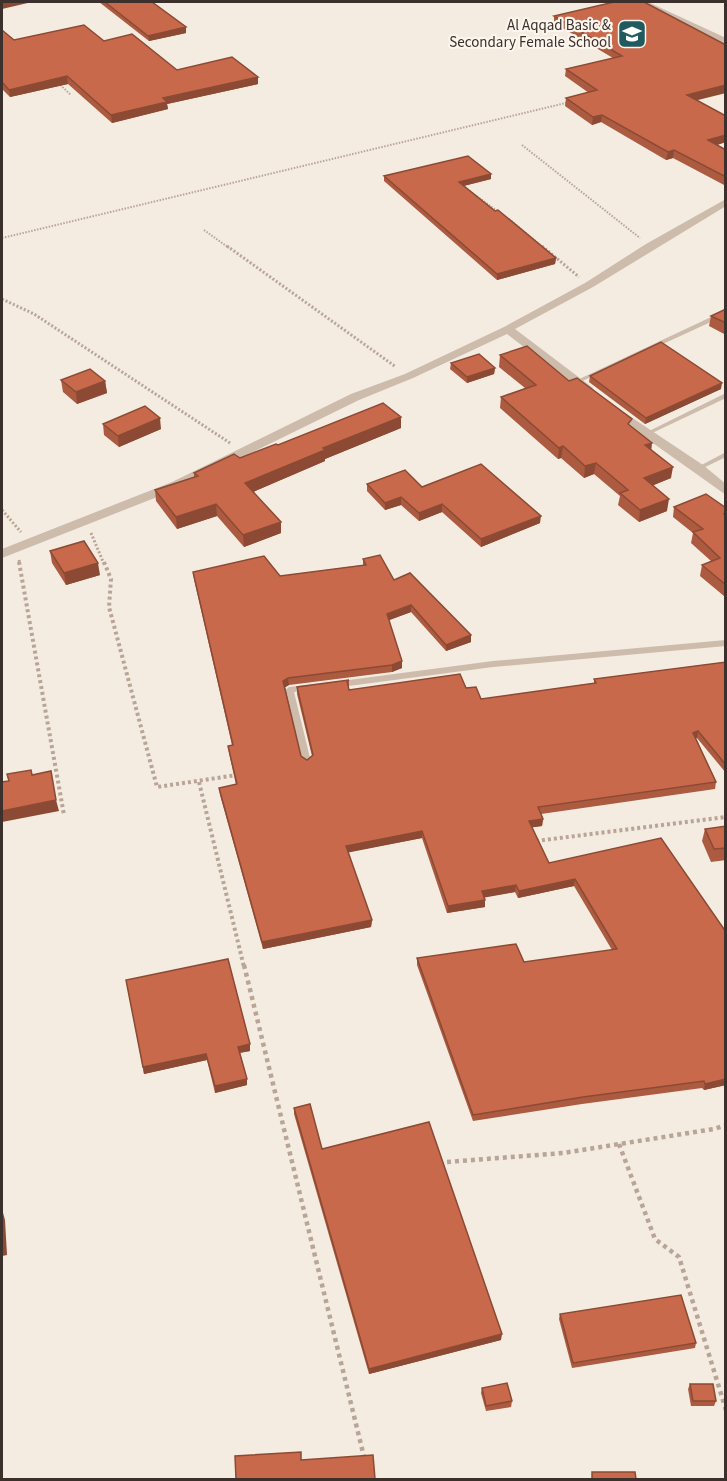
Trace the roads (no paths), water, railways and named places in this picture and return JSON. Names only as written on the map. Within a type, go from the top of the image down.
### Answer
[{"type":"street","points":[[643,2],[726,42]]},
{"type":"street","points":[[2,554],[176,485],[355,398],[409,376],[508,329],[589,285],[726,202]]},
{"type":"street","points":[[508,329],[646,434],[699,468],[726,491]]},
{"type":"lane","points":[[576,382],[726,312]]},
{"type":"lane","points":[[646,434],[726,395]]},
{"type":"lane","points":[[699,468],[726,454]]},
{"type":"lane","points":[[334,684],[493,664],[726,643]]},
{"type":"lane","points":[[307,762],[289,690],[312,687]]},
{"type":"place","name":"Al Aqqad Basic & Secondary Female School","points":[[632,34]]}]
